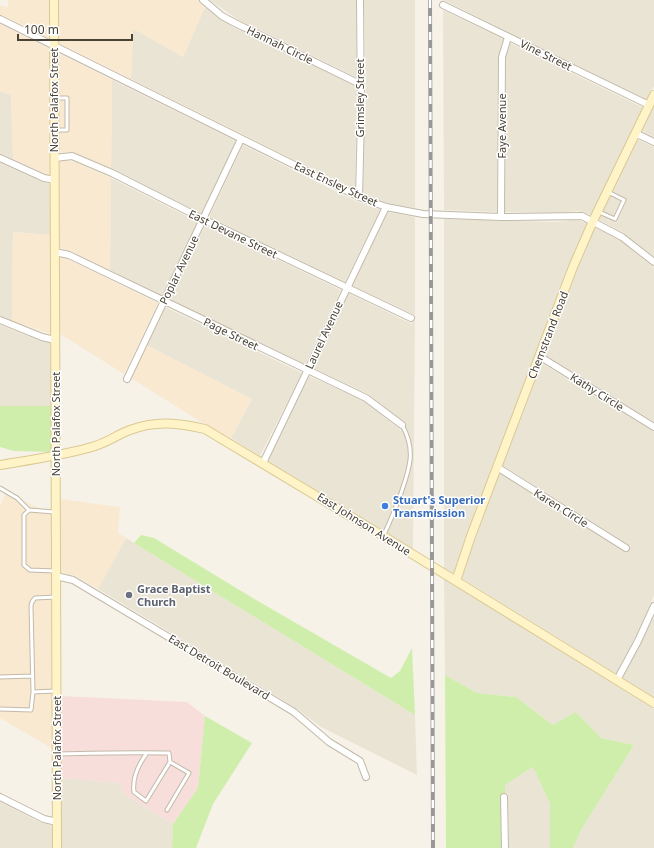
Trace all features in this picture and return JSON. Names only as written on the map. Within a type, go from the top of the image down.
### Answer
[{"type":"main road","name":"North Palafox Street","points":[[54,0],[57,848]]},
{"type":"main road","name":"Chemstrand Road","points":[[456,580],[497,467],[597,211],[654,95]]},
{"type":"main road","name":"East Johnson Avenue","points":[[0,465],[56,456],[106,444],[129,431],[145,425],[174,423],[205,430],[263,463],[456,580],[654,704]]},
{"type":"street","name":"Hannah Circle","points":[[203,0],[222,16],[235,23],[360,84]]},
{"type":"street","name":"Grimsley Street","points":[[359,197],[360,0]]},
{"type":"street","name":"Vine Street","points":[[443,5],[649,105]]},
{"type":"street","name":"East Ensley Street","points":[[0,19],[359,197],[386,207],[423,214],[501,217],[555,217],[577,215],[593,221],[622,237],[654,262]]},
{"type":"street","name":"Faye Avenue","points":[[501,217],[502,57],[508,37]]},
{"type":"street","points":[[635,133],[654,142]]},
{"type":"street","name":"Poplar Avenue","points":[[127,379],[241,139]]},
{"type":"street","name":"East Devane Street","points":[[55,158],[64,156],[78,158],[203,220],[411,318]]},
{"type":"street","points":[[0,158],[44,178],[55,180]]},
{"type":"street","name":"Laurel Avenue","points":[[263,463],[386,207]]},
{"type":"street","name":"Page Street","points":[[55,252],[69,255],[307,371],[318,374],[366,398],[402,425]]},
{"type":"street","points":[[0,320],[42,337],[55,340]]},
{"type":"street","name":"Kathy Circle","points":[[540,356],[654,427]]},
{"type":"street","name":"Karen Circle","points":[[497,467],[626,548]]},
{"type":"street","name":"East Detroit Boulevard","points":[[56,574],[73,580],[294,712],[329,742],[360,762],[366,777]]},
{"type":"street","points":[[617,680],[638,641],[654,606]]},
{"type":"street","points":[[0,797],[44,819],[57,822]]},
{"type":"street","points":[[504,797],[505,848]]},
{"type":"lane","points":[[54,98],[67,98],[67,130],[55,130]]},
{"type":"lane","points":[[597,211],[615,219],[624,200],[607,192]]},
{"type":"lane","points":[[383,536],[408,475],[410,445],[408,436],[402,425]]},
{"type":"lane","points":[[0,488],[17,498],[29,510],[56,512]]},
{"type":"lane","points":[[29,510],[24,515],[24,565],[30,570],[56,574]]},
{"type":"lane","points":[[0,709],[31,710],[33,692],[32,602],[35,598],[56,597]]},
{"type":"lane","points":[[0,677],[33,676]]},
{"type":"lane","points":[[33,692],[57,691]]},
{"type":"lane","points":[[57,754],[147,752],[169,753],[170,762],[146,800],[134,792],[133,783],[135,772],[147,752]]},
{"type":"lane","points":[[167,810],[189,773],[170,762]]},
{"type":"shaded area","points":[[8,0],[50,0],[50,39],[0,14],[0,5],[8,8]]},
{"type":"shaded area","points":[[58,0],[197,0],[205,7],[183,57],[133,29],[131,79],[58,43]]},
{"type":"shaded area","points":[[210,0],[356,0],[356,77],[237,19]]},
{"type":"shaded area","points":[[364,0],[415,0],[415,208],[387,203],[363,194],[366,81]]},
{"type":"shaded area","points":[[443,0],[654,0],[654,86],[647,100]]},
{"type":"shaded area","points":[[205,7],[233,27],[357,86],[355,190],[131,79],[133,28],[183,57]]},
{"type":"shaded area","points":[[443,10],[503,39],[498,57],[497,212],[444,210]]},
{"type":"shaded area","points":[[0,24],[50,49],[51,176],[13,159],[11,95],[0,91]]},
{"type":"shaded area","points":[[510,43],[644,108],[591,215],[578,211],[556,213],[505,212],[506,57]]},
{"type":"shaded area","points":[[58,53],[112,80],[111,168],[72,152],[59,153]]},
{"type":"shaded area","points":[[112,80],[236,141],[202,214],[111,168]]},
{"type":"shaded area","points":[[0,91],[11,95],[13,159],[0,153]]},
{"type":"shaded area","points":[[654,103],[654,137],[641,131]]},
{"type":"shaded area","points":[[637,139],[654,147],[654,257],[624,233],[598,219]]},
{"type":"shaded area","points":[[243,145],[355,201],[380,210],[345,282],[209,217]]},
{"type":"shaded area","points":[[64,160],[76,162],[111,178],[110,270],[71,251],[59,248],[59,162]]},
{"type":"shaded area","points":[[0,163],[42,182],[51,184],[51,235],[13,232],[12,321],[0,316]]},
{"type":"shaded area","points":[[111,178],[198,222],[162,296],[110,270]]},
{"type":"shaded area","points":[[388,212],[415,217],[415,315],[352,285]]},
{"type":"shaded area","points":[[444,219],[555,222],[576,220],[588,223],[492,469],[454,574],[444,569]]},
{"type":"shaded area","points":[[205,225],[341,290],[305,365],[169,299]]},
{"type":"shaded area","points":[[594,227],[620,240],[654,268],[654,422],[544,354]]},
{"type":"shaded area","points":[[13,232],[51,235],[51,334],[12,321]]},
{"type":"shaded area","points":[[59,257],[67,259],[158,303],[124,374],[60,334],[59,336]]},
{"type":"shaded area","points":[[348,293],[412,324],[415,319],[413,549],[267,460],[309,376],[364,401],[402,431],[407,424],[368,394],[313,368]]},
{"type":"shaded area","points":[[165,307],[302,373],[260,456],[231,438],[252,399],[146,345]]},
{"type":"shaded area","points":[[0,325],[40,341],[51,343],[51,406],[0,406]]},
{"type":"shaded area","points":[[146,345],[252,399],[231,438],[206,425],[131,378]]},
{"type":"shaded area","points":[[541,363],[654,432],[654,596],[634,640],[616,674],[461,578],[499,473],[627,553],[631,546],[502,465]]},
{"type":"shaded area","points":[[6,493],[52,514],[53,749],[0,718],[0,506]]},
{"type":"shaded area","points":[[60,499],[120,507],[118,533],[126,538],[98,589],[76,576],[60,572]]},
{"type":"shaded area","points":[[126,538],[415,715],[417,775],[321,727],[296,708],[98,589]]},
{"type":"shaded area","points":[[444,579],[654,709],[654,848],[573,848],[581,830],[634,745],[601,738],[577,713],[553,725],[516,697],[477,693],[445,675]]},
{"type":"shaded area","points":[[654,615],[654,698],[622,678]]},
{"type":"shaded area","points":[[61,696],[187,702],[205,716],[198,788],[173,824],[124,794],[120,783],[61,778]]},
{"type":"shaded area","points":[[533,767],[550,804],[550,848],[509,848],[508,793],[505,793],[505,785]]},
{"type":"shaded area","points":[[61,778],[120,783],[124,794],[173,824],[172,848],[61,848]]},
{"type":"shaded area","points":[[0,802],[42,823],[53,826],[53,848],[0,848]]},
{"type":"green space","points":[[0,406],[51,406],[52,452],[14,451],[0,447]]},
{"type":"green space","points":[[141,535],[154,538],[256,600],[391,678],[400,671],[412,648],[415,715],[134,543]]},
{"type":"green space","points":[[445,675],[477,693],[516,697],[553,725],[576,712],[601,738],[634,745],[581,830],[573,848],[550,848],[550,804],[533,767],[505,785],[505,793],[501,794],[501,848],[446,848]]},
{"type":"green space","points":[[205,716],[252,743],[213,804],[196,848],[172,848],[173,824],[198,788]]},
{"type":"railway","points":[[430,0],[433,848]]},
{"type":"place","name":"Stuart's Superior Transmission","points":[[385,506]]},
{"type":"place","name":"Grace Baptist Church","points":[[129,595]]}]
